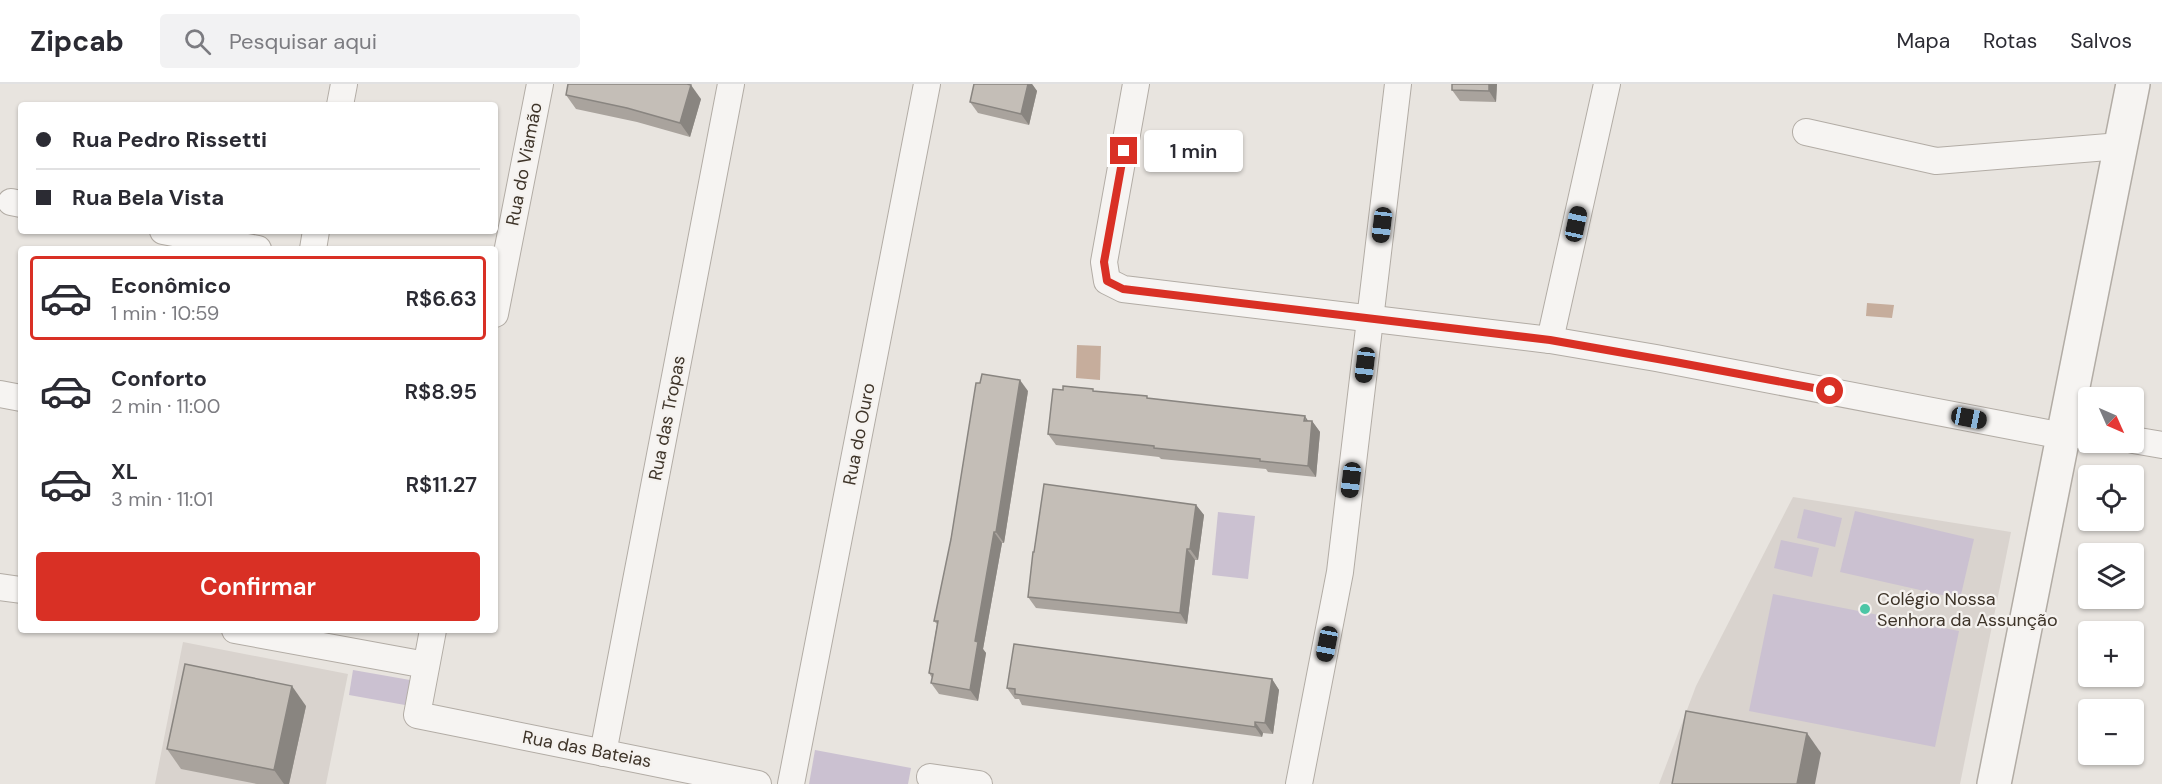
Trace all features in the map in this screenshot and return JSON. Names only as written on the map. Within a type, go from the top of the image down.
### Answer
[{"type":"street","points":[[341,102],[345,84]]},
{"type":"street","name":"Rua do Viamão","points":[[498,299],[540,84]]},
{"type":"street","name":"Rua das Tropas","points":[[603,753],[730,84]]},
{"type":"street","name":"Rua do Ouro","points":[[791,784],[927,84]]},
{"type":"street","points":[[1136,84],[1104,262],[1107,281],[1123,289],[1550,340],[2075,435]]},
{"type":"street","points":[[1299,784],[1338,589],[1398,84]]},
{"type":"street","points":[[1550,340],[1607,84]]},
{"type":"street","points":[[1994,784],[2075,435],[2120,146],[2133,84]]},
{"type":"street","points":[[1806,132],[1936,161],[2120,146]]},
{"type":"street","points":[[179,234],[242,246]]},
{"type":"street","points":[[0,394],[18,397]]},
{"type":"street","points":[[2144,442],[2162,445]]},
{"type":"street","points":[[0,586],[18,589]]},
{"type":"street","points":[[255,633],[426,665],[432,633]]},
{"type":"street","name":"Rua das Bateias","points":[[426,665],[417,715],[758,784]]},
{"type":"street","points":[[930,777],[979,784]]},
{"type":"shaded area","points":[[1867,303],[1894,305],[1892,318],[1866,316]]},
{"type":"shaded area","points":[[1077,345],[1101,346],[1100,380],[1076,378]]},
{"type":"shaded area","name":"Colégio Nossa Senhora da Assunção","points":[[1793,497],[2011,532],[1960,784],[1659,784],[1696,686]]},
{"type":"shaded area","points":[[1804,509],[1842,518],[1835,547],[1797,538]]},
{"type":"shaded area","points":[[1855,511],[1974,539],[1960,599],[1840,572]]},
{"type":"shaded area","points":[[1218,512],[1255,516],[1248,579],[1212,575]]},
{"type":"shaded area","points":[[1781,540],[1819,548],[1812,577],[1774,568]]},
{"type":"shaded area","points":[[1773,594],[1959,631],[1935,747],[1749,711]]},
{"type":"shaded area","points":[[183,642],[348,674],[326,784],[155,784]]},
{"type":"shaded area","points":[[353,670],[410,680],[405,705],[349,695]]},
{"type":"shaded area","points":[[815,750],[911,768],[908,784],[809,784]]},
{"type":"building","points":[[568,84],[691,85],[680,123],[627,108],[566,95]]},
{"type":"building","points":[[974,84],[1028,84],[1021,114],[970,102]]},
{"type":"building","points":[[1452,84],[1489,84],[1489,91],[1452,90]]},
{"type":"building","points":[[982,374],[1020,380],[996,532],[994,532],[975,641],[978,642],[970,690],[931,683],[933,674],[929,673],[938,621],[934,621],[951,539],[976,383],[980,383]]},
{"type":"building","points":[[1063,386],[1305,416],[1304,421],[1312,421],[1308,466],[1048,434],[1053,389],[1063,390]]},
{"type":"building","points":[[1044,484],[1196,505],[1190,549],[1187,549],[1180,613],[1028,597]]},
{"type":"building","points":[[1014,644],[1272,679],[1265,723],[1255,722],[1255,727],[1015,694],[1015,689],[1007,688]]},
{"type":"building","points":[[185,664],[292,686],[274,770],[167,749]]},
{"type":"building","points":[[1686,711],[1807,733],[1797,784],[1672,784]]},
{"type":"place","name":"Colégio Nossa Senhora da Assunção","points":[[1865,609]]},
{"type":"route","points":[[1124,151],[1104,262],[1107,281],[1116,287],[1550,340],[1830,391]]}]
